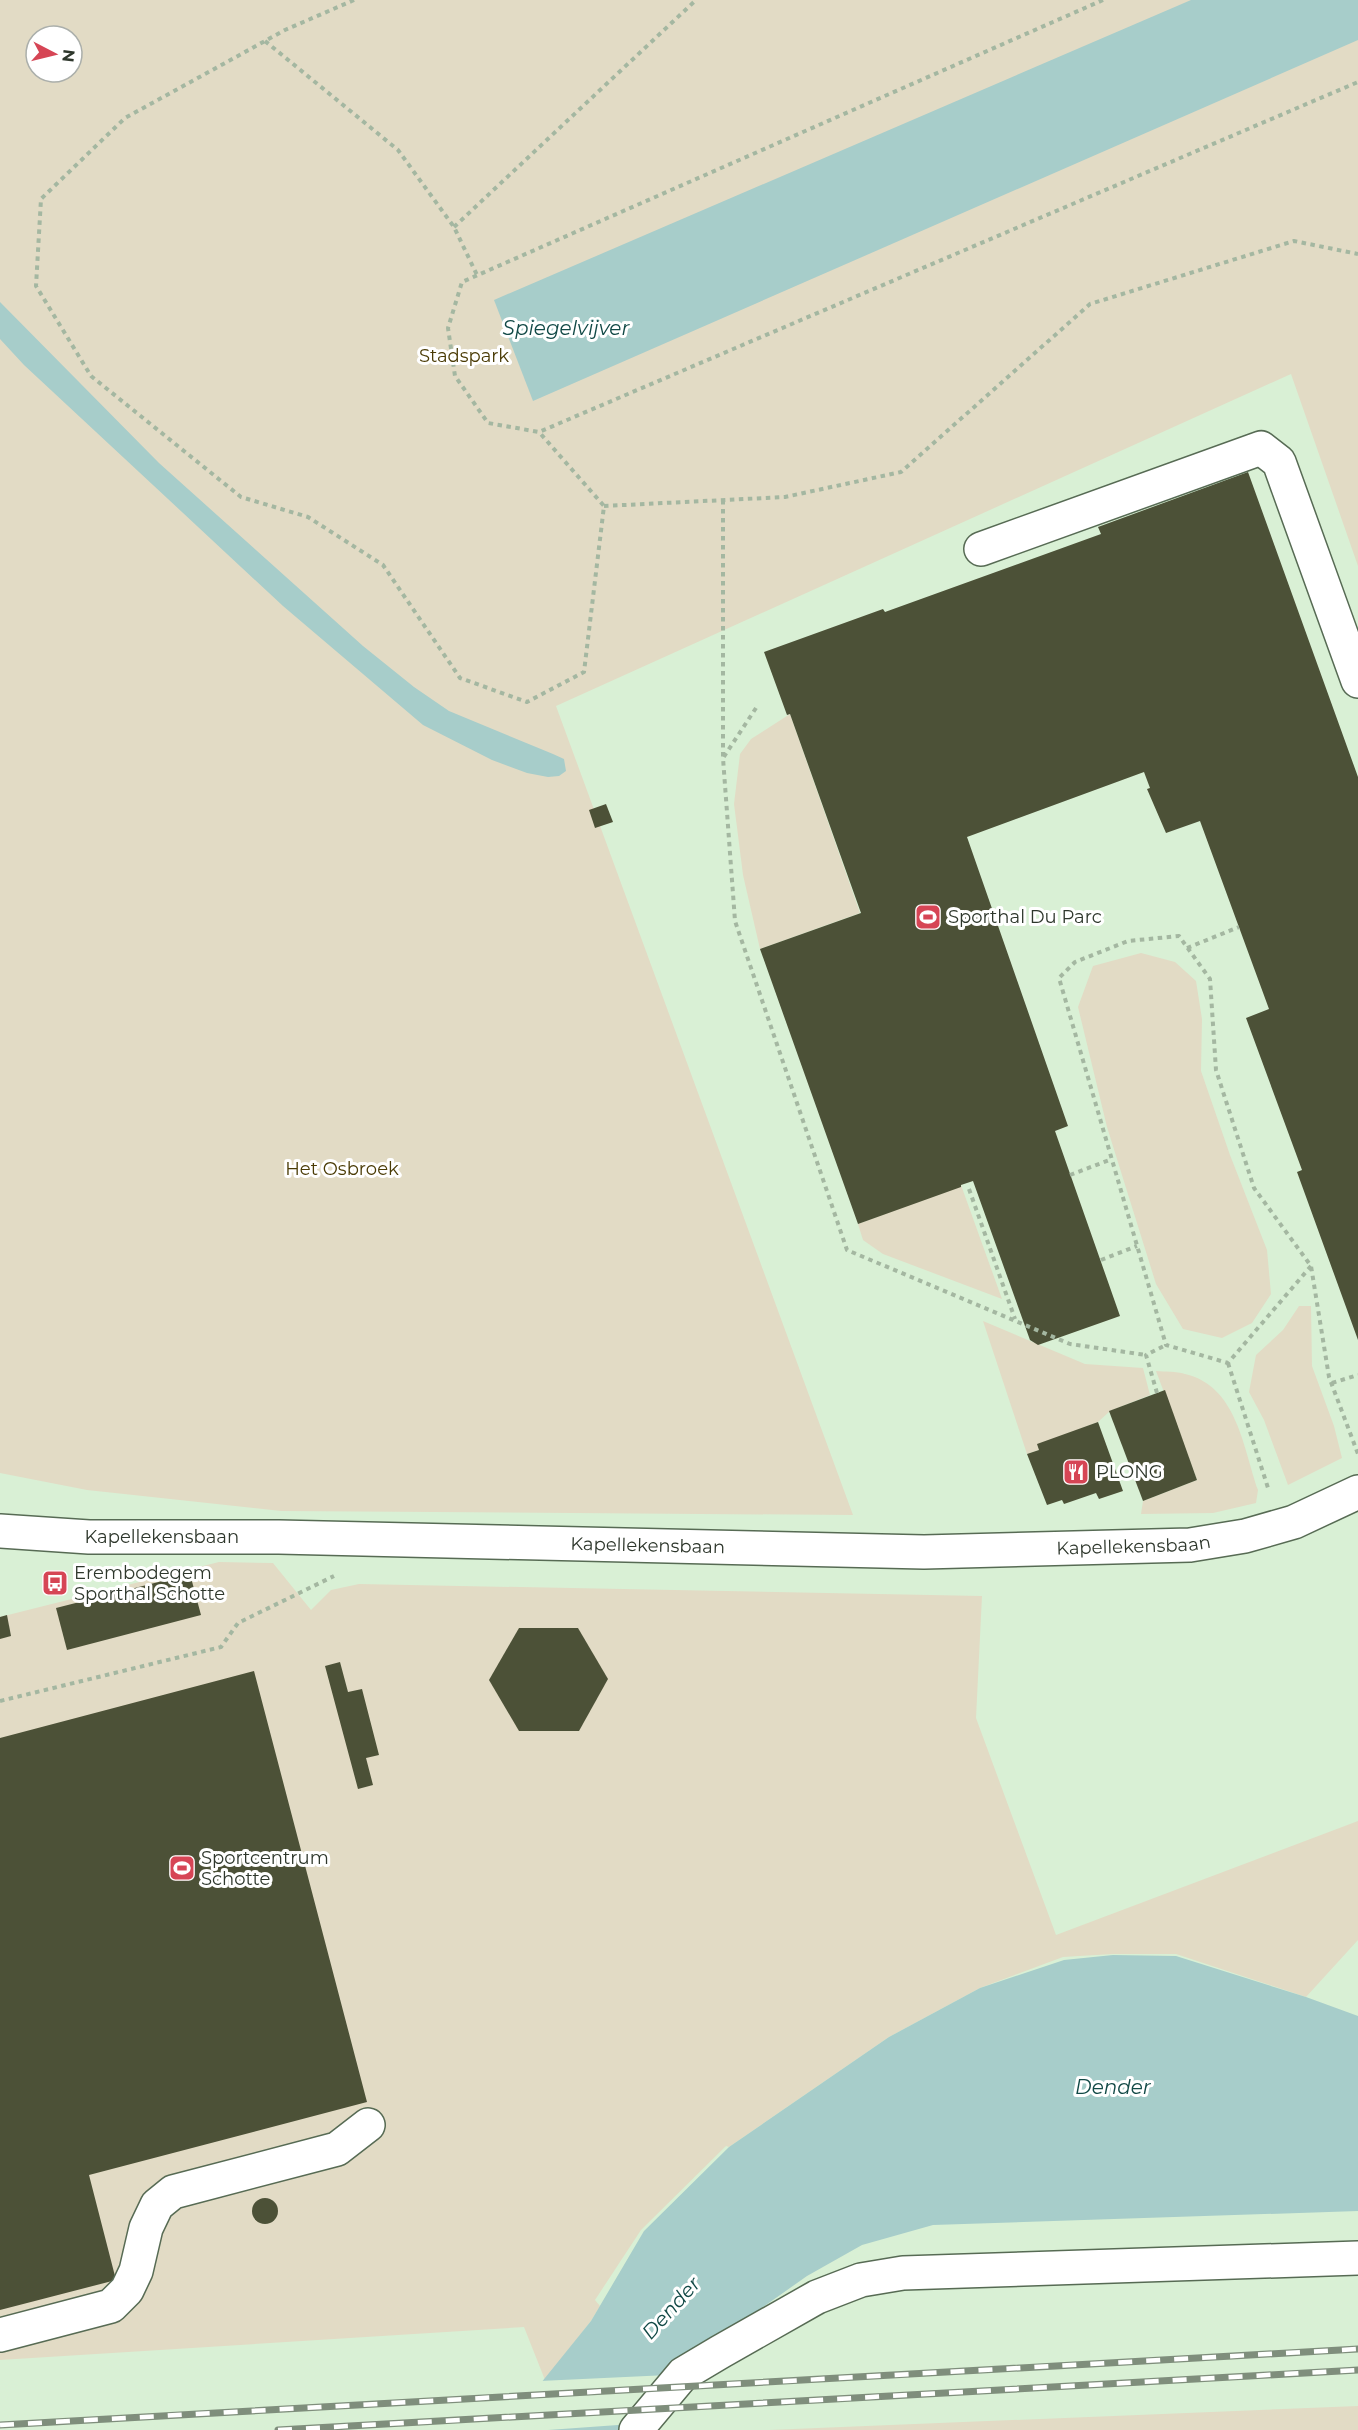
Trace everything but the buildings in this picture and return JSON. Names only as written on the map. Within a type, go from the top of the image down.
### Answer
[{"type":"street","points":[[981,549],[1261,448],[1279,462],[1358,681]]},
{"type":"street","name":"Kapellekensbaan","points":[[0,1531],[89,1537],[279,1537],[924,1552],[1190,1545],[1245,1536],[1287,1524],[1358,1492]]},
{"type":"street","points":[[0,2335],[111,2306],[127,2290],[136,2271],[146,2228],[157,2205],[173,2192],[338,2149],[368,2125]]},
{"type":"street","points":[[636,2430],[683,2374],[817,2297],[861,2280],[903,2272],[1358,2258]]},
{"type":"path","points":[[354,0],[265,41],[125,118],[41,199],[36,286],[91,376],[241,498],[308,517],[383,565],[460,678],[527,702],[584,672],[604,506],[539,432]]},
{"type":"path","points":[[454,227],[696,0]]},
{"type":"path","points":[[1103,0],[462,282],[448,328],[454,376],[488,423],[539,432],[1358,82]]},
{"type":"path","points":[[265,41],[398,150],[454,227],[477,275]]},
{"type":"path","points":[[604,506],[785,497],[901,472],[1090,304],[1294,241],[1358,254]]},
{"type":"path","points":[[723,500],[723,758],[735,921],[846,1250],[1070,1344],[1146,1355],[1166,1345],[1228,1363]]},
{"type":"path","points":[[723,758],[756,708]]},
{"type":"path","points":[[1187,948],[1239,927]]},
{"type":"path","points":[[1166,1345],[1059,978],[1075,962],[1128,941],[1179,936],[1210,979],[1216,1070],[1254,1188],[1311,1266],[1329,1377],[1358,1454]]},
{"type":"path","points":[[1070,1175],[1112,1159]]},
{"type":"path","points":[[969,1189],[1015,1320]]},
{"type":"path","points":[[1101,1260],[1137,1246]]},
{"type":"path","points":[[1228,1363],[1311,1266]]},
{"type":"path","points":[[1146,1355],[1158,1393]]},
{"type":"path","points":[[1228,1363],[1287,1524]]},
{"type":"path","points":[[1332,1383],[1358,1375]]},
{"type":"path","points":[[0,1701],[221,1647],[238,1623],[337,1575]]},
{"type":"green space","points":[[0,0],[1358,0],[1358,566],[1291,374],[556,706],[853,1515],[281,1511],[87,1490],[0,1473]]},
{"type":"green space","points":[[790,714],[860,913],[760,949],[743,875],[734,804],[740,754],[751,739]]},
{"type":"green space","points":[[1141,953],[1175,962],[1196,981],[1202,1019],[1201,1071],[1230,1155],[1267,1250],[1271,1294],[1252,1323],[1222,1338],[1183,1329],[1156,1284],[1107,1127],[1078,1007],[1093,966]]},
{"type":"green space","points":[[961,1185],[1002,1299],[883,1254],[863,1240],[858,1224]]},
{"type":"green space","points":[[1299,1306],[1311,1306],[1312,1366],[1334,1426],[1342,1458],[1288,1485],[1264,1420],[1249,1392],[1256,1355],[1283,1330]]},
{"type":"green space","points":[[983,1321],[1085,1364],[1143,1368],[1150,1395],[1110,1411],[1098,1422],[1038,1445],[1039,1450],[1027,1454]]},
{"type":"green space","points":[[1156,1371],[1182,1373],[1202,1381],[1216,1391],[1227,1405],[1242,1438],[1258,1490],[1256,1503],[1213,1513],[1141,1514],[1143,1501],[1197,1480]]},
{"type":"green space","points":[[219,1562],[273,1563],[311,1610],[331,1590],[359,1584],[982,1596],[976,1718],[1056,1935],[1358,1821],[1358,1940],[1306,1997],[1176,1954],[1063,1957],[980,1988],[889,2037],[729,2147],[726,2146],[641,2230],[595,2300],[600,2306],[591,2321],[545,2380],[524,2327],[0,2360],[0,1617]]},
{"type":"green space","points":[[1358,2406],[1358,2430],[769,2430]]},
{"type":"water","name":"Spiegelvijver","points":[[1191,0],[1358,0],[1358,40],[533,401],[494,300]]},
{"type":"water","points":[[0,302],[159,463],[363,646],[414,687],[449,711],[564,759],[566,771],[559,776],[548,777],[527,773],[492,760],[423,725],[283,606],[24,365],[0,339]]},
{"type":"water","name":"Dender","points":[[1113,1955],[1176,1956],[1358,2016],[1358,2211],[933,2225],[862,2245],[807,2276],[712,2343],[624,2430],[503,2430],[591,2321],[644,2231],[729,2147],[889,2037],[980,1988],[1064,1960]]},
{"type":"pier","points":[[668,2375],[632,2424],[548,2430],[500,2430],[540,2381]]},
{"type":"railway","points":[[0,2425],[1358,2349]]},
{"type":"railway","points":[[278,2430],[1358,2370]]},
{"type":"place","name":"Sporthal Du Parc","points":[[928,917]]},
{"type":"place","name":"PLONG","points":[[1076,1472]]},
{"type":"place","name":"Erembodegem Sporthal Schotte","points":[[55,1583]]},
{"type":"place","name":"Sportcentrum Schotte","points":[[182,1868]]},
{"type":"park label","name":"Stadspark","points":[[464,356]]},
{"type":"park label","name":"Het Osbroek","points":[[342,1169]]}]
